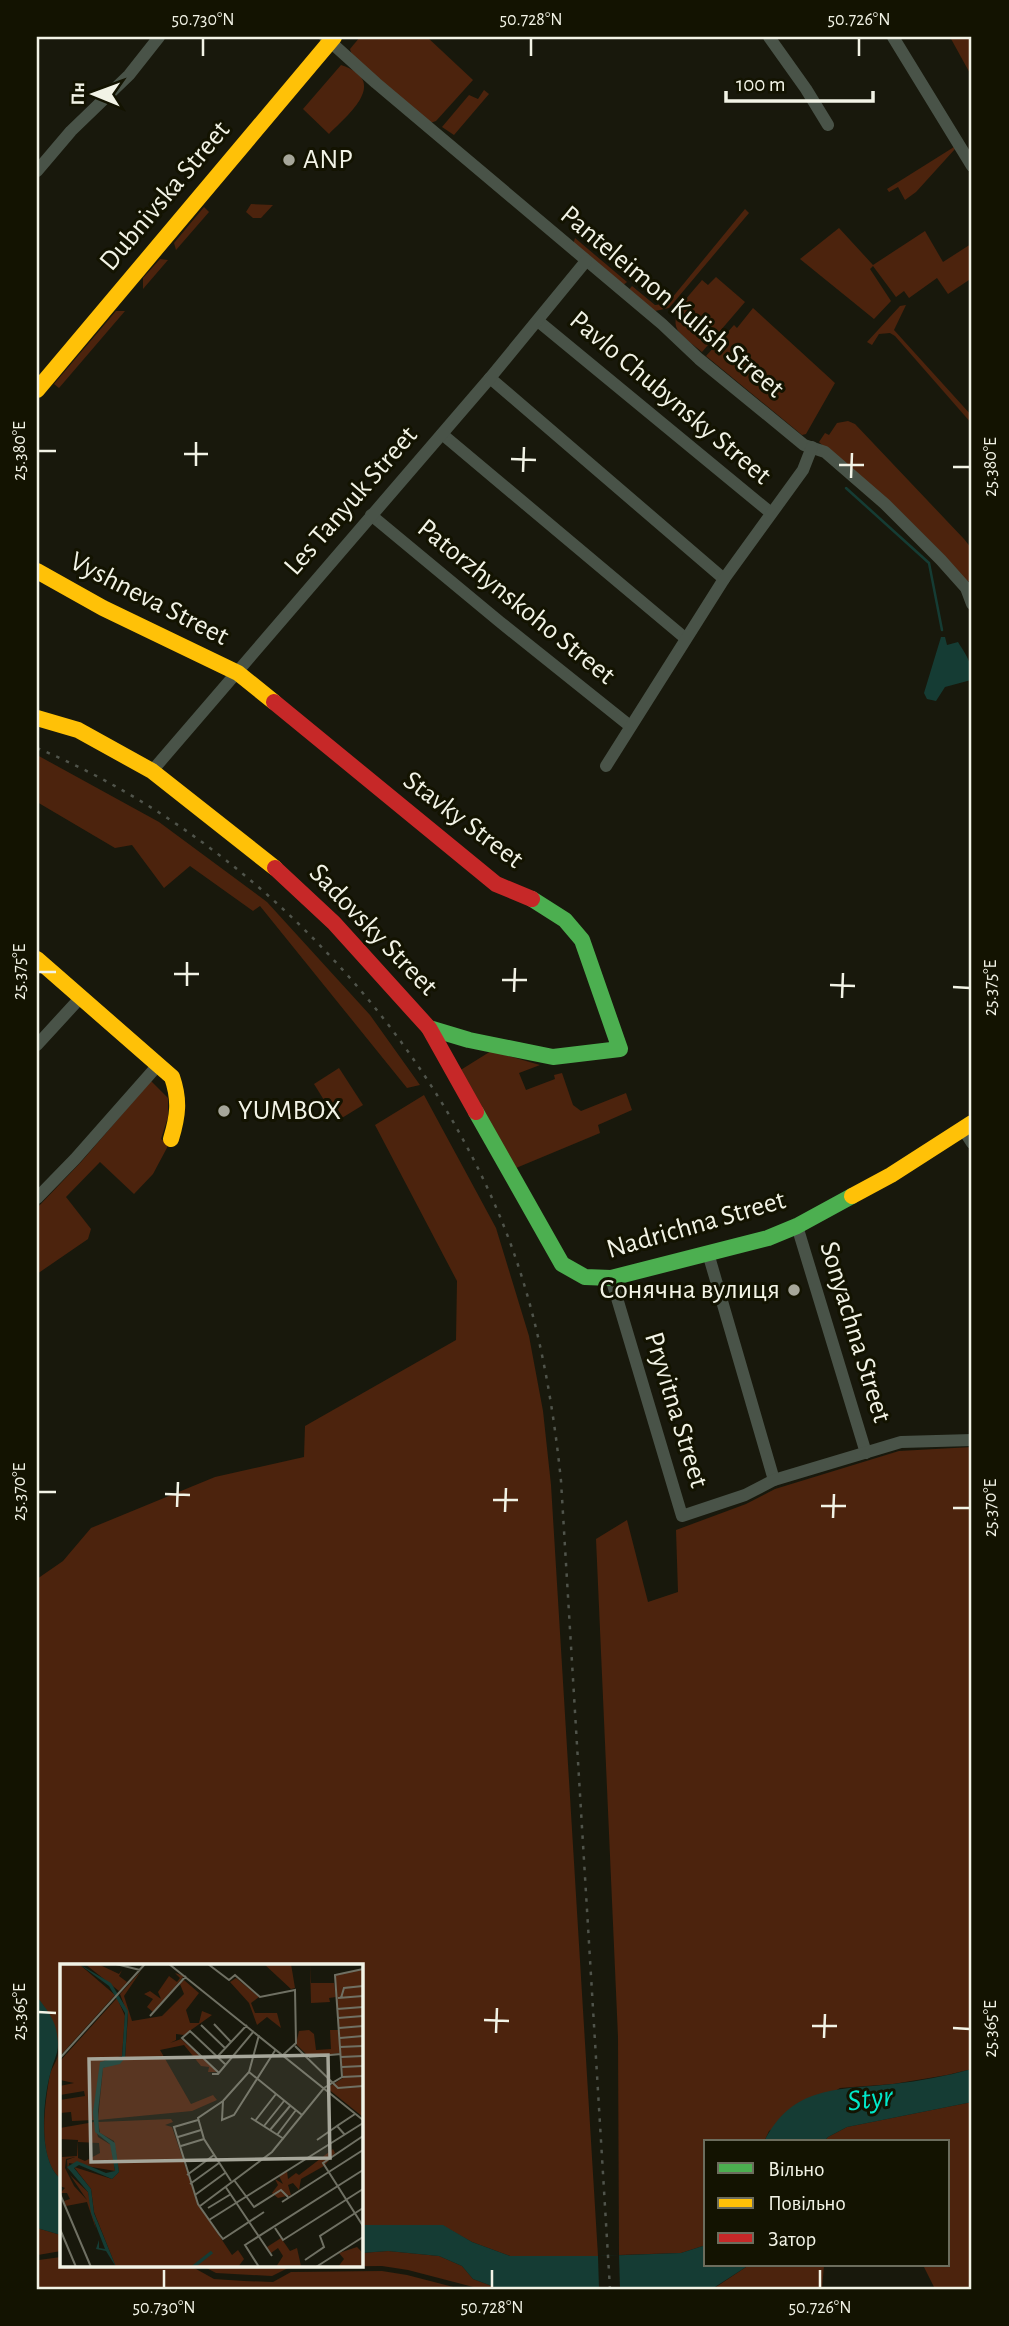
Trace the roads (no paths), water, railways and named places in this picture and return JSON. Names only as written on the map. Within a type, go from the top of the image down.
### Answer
[{"type":"street","points":[[37,171],[71,131],[129,75],[159,37]]},
{"type":"street","points":[[769,37],[828,125]]},
{"type":"street","points":[[893,37],[972,166]]},
{"type":"street","name":"Panteleimon Kulish Street","points":[[330,39],[662,324],[699,359],[804,444],[825,452],[941,560],[966,588],[972,604]]},
{"type":"street","name":"Dubnivska Street","points":[[37,390],[330,39]]},
{"type":"street","name":"Les Tanyuk Street","points":[[152,771],[490,378],[586,261]]},
{"type":"street","name":"Pavlo Chubynsky Street","points":[[538,321],[771,513]]},
{"type":"street","points":[[490,378],[724,579]]},
{"type":"street","points":[[442,434],[685,638]]},
{"type":"street","points":[[606,766],[724,579],[803,470],[812,447]]},
{"type":"street","name":"Patorzhynskoho Street","points":[[371,515],[499,622],[630,726]]},
{"type":"street","name":"Vyshneva Street","points":[[37,571],[103,608],[238,673]]},
{"type":"street","name":"Stavky Street","points":[[238,673],[496,884],[533,898],[574,929],[582,940],[620,1049],[553,1057],[469,1040],[429,1028]]},
{"type":"street","name":"Sadovsky Street","points":[[37,718],[78,730],[152,771],[283,874],[334,923],[429,1028],[562,1265],[575,1275]]},
{"type":"street","points":[[37,959],[172,1077],[180,1098],[171,1139]]},
{"type":"street","points":[[37,1045],[81,997]]},
{"type":"street","points":[[37,1198],[158,1065]]},
{"type":"street","points":[[967,1126],[972,1143]]},
{"type":"street","name":"Nadrichna Street","points":[[575,1275],[593,1280],[611,1278],[768,1238],[859,1194],[967,1126]]},
{"type":"street","name":"Sonyachna Street","points":[[797,1226],[866,1453]]},
{"type":"street","points":[[708,1253],[774,1480],[901,1442],[972,1440]]},
{"type":"street","name":"Pryvitna Street","points":[[611,1278],[682,1516],[745,1495],[774,1480]]},
{"type":"water","points":[[941,637],[945,637],[947,645],[958,642],[969,660],[972,675],[971,680],[945,687],[936,701],[927,699],[924,693]]},
{"type":"water","points":[[37,1997],[53,2020],[58,2041],[46,2097],[44,2128],[48,2158],[60,2178],[60,2235],[37,2228]]},
{"type":"water","name":"Styr","points":[[972,2069],[972,2102],[847,2127],[825,2140],[765,2140],[775,2123],[788,2110],[818,2094],[943,2076]]},
{"type":"water","points":[[362,2225],[443,2225],[472,2242],[510,2256],[681,2253],[704,2246],[704,2266],[747,2266],[708,2289],[500,2289],[473,2279],[462,2266],[439,2256],[388,2251],[362,2253]]},
{"type":"waterway","points":[[846,488],[929,563],[942,630]]},
{"type":"railway","points":[[37,748],[112,785],[185,830],[253,882],[316,941],[373,1006],[424,1075],[468,1148],[515,1255],[541,1350],[561,1481],[610,2289]]},
{"type":"place","name":"ANP","points":[[289,160]]},
{"type":"place","name":"YUMBOX","points":[[224,1111]]},
{"type":"place","name":"Сонячна вулиця","points":[[794,1290]]}]
